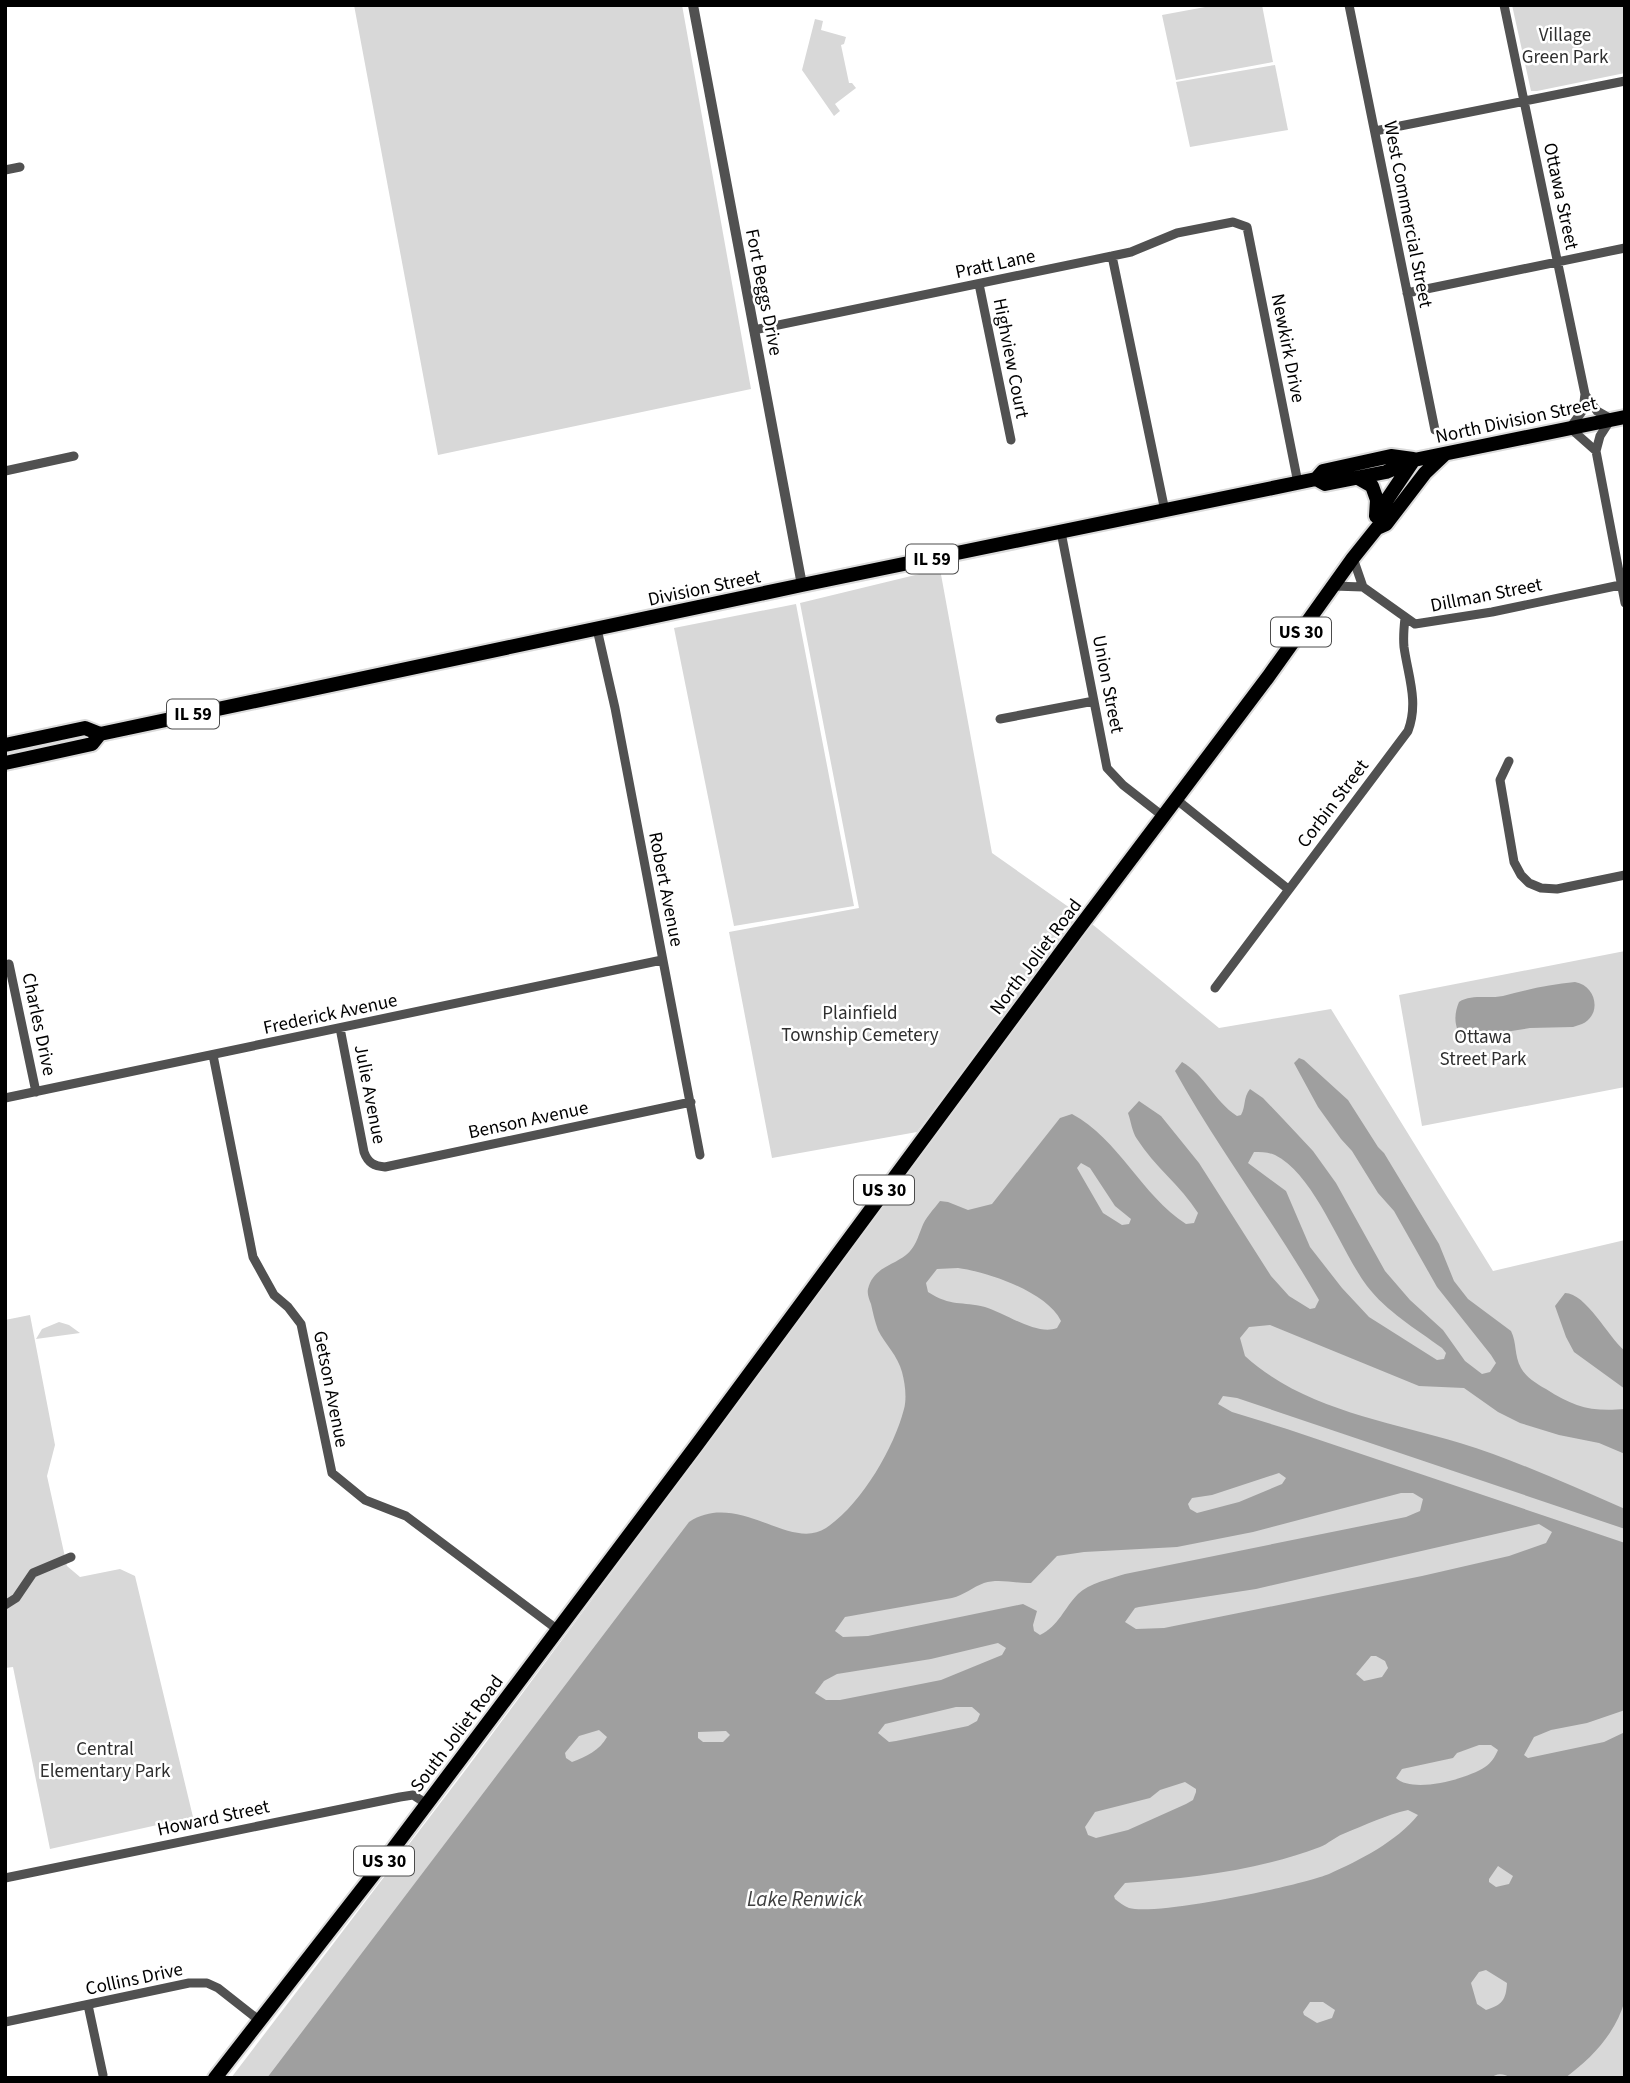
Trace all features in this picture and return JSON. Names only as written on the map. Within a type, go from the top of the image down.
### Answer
[{"type":"main road","name":"North Division Street","points":[[1414,460],[1618,418]]},
{"type":"main road","name":"North Joliet Road","points":[[1376,522],[1386,524],[1425,473],[1445,454]]},
{"type":"main road","name":"Division Street","points":[[1316,480],[1323,471],[1391,456],[1414,460]]},
{"type":"main road","name":"Division Street","points":[[5,744],[85,728],[100,734],[1298,483],[1316,480],[1325,484],[1358,478],[1386,472],[1414,460]]},
{"type":"main road","name":"North Joliet Road","points":[[724,1407],[1334,586],[1414,460]]},
{"type":"main road","points":[[1358,478],[1372,486],[1377,500],[1376,522]]},
{"type":"main road","name":"Division Street","points":[[5,762],[92,744],[100,734]]},
{"type":"main road","name":"South Joliet Road","points":[[215,2078],[427,1804],[724,1407]]},
{"type":"street","name":"Fort Beggs Drive","points":[[693,5],[802,585]]},
{"type":"street","name":"West Commercial Street","points":[[1349,5],[1435,430]]},
{"type":"street","name":"Ottawa Street","points":[[1504,5],[1585,394]]},
{"type":"street","points":[[1375,131],[1625,81]]},
{"type":"street","points":[[5,170],[19,167]]},
{"type":"street","name":"Pratt Lane","points":[[754,330],[1131,252],[1177,233],[1240,223]]},
{"type":"street","name":"Newkirk Drive","points":[[1240,223],[1247,227],[1298,483]]},
{"type":"street","points":[[1407,293],[1625,248]]},
{"type":"street","points":[[1112,256],[1165,511]]},
{"type":"street","name":"Highview Court","points":[[979,284],[1011,440]]},
{"type":"street","points":[[1585,394],[1597,411],[1618,418],[1600,436],[1595,451],[1625,603]]},
{"type":"street","points":[[1585,394],[1583,410],[1570,428],[1595,451]]},
{"type":"street","points":[[5,471],[74,456]]},
{"type":"street","name":"Union Street","points":[[1061,533],[1107,768],[1123,785],[1164,817]]},
{"type":"street","points":[[1334,586],[1363,587],[1353,558]]},
{"type":"street","name":"Dillman Street","points":[[1363,587],[1405,618],[1415,624],[1421,624],[1623,584]]},
{"type":"street","name":"Corbin Street","points":[[1215,988],[1408,731],[1413,717],[1414,700],[1403,643],[1405,618]]},
{"type":"street","name":"Robert Avenue","points":[[597,629],[617,720],[700,1155]]},
{"type":"street","points":[[1000,719],[1094,701]]},
{"type":"street","points":[[1509,761],[1500,780],[1514,862],[1529,883],[1541,888],[1556,888],[1625,875]]},
{"type":"street","points":[[1177,800],[1288,890]]},
{"type":"street","name":"Frederick Avenue","points":[[5,1098],[662,960]]},
{"type":"street","name":"Charles Drive","points":[[9,964],[36,1091]]},
{"type":"street","name":"Julie Avenue","points":[[340,1028],[364,1152],[371,1164]]},
{"type":"street","name":"Getson Avenue","points":[[213,1055],[253,1258],[274,1295],[301,1324],[332,1473],[365,1500],[406,1516],[558,1630]]},
{"type":"street","name":"Benson Avenue","points":[[371,1164],[385,1167],[691,1102]]},
{"type":"street","points":[[5,1605],[16,1598],[33,1573],[71,1557]]},
{"type":"street","name":"Howard Street","points":[[5,1878],[400,1797],[413,1795],[427,1804]]},
{"type":"street","name":"Collins Drive","points":[[5,2022],[189,1983],[207,1983],[232,1998],[260,2021]]},
{"type":"street","points":[[88,2005],[103,2075]]},
{"type":"green space","points":[[354,5],[682,5],[751,389],[438,455]]},
{"type":"green space","points":[[1216,5],[1262,5],[1273,62],[1176,80],[1162,15]]},
{"type":"green space","name":"Village Green Park","points":[[1512,5],[1625,5],[1625,73],[1531,91]]},
{"type":"green space","points":[[815,19],[823,21],[821,30],[846,37],[841,45],[849,83],[856,88],[835,104],[840,111],[834,116],[802,70]]},
{"type":"green space","points":[[1275,65],[1288,130],[1190,147],[1176,82]]},
{"type":"green space","name":"Plainfield Township Cemetery","points":[[940,569],[992,853],[1080,915],[917,1132],[772,1158],[729,932],[859,908],[800,603]]},
{"type":"green space","points":[[796,604],[854,906],[734,926],[674,628]]},
{"type":"green space","name":"Lake Renwick","points":[[1092,924],[1219,1028],[1331,1009],[1493,1271],[1625,1240],[1625,2078],[231,2078],[467,1768]]},
{"type":"green space","name":"Ottawa Street Park","points":[[1625,951],[1625,1087],[1422,1126],[1399,995]]},
{"type":"green space","name":"Central Elementary Park","points":[[30,1315],[55,1445],[47,1476],[67,1566],[80,1577],[120,1569],[135,1576],[193,1817],[50,1849],[13,1667],[5,1668],[5,1320]]},
{"type":"green space","points":[[59,1322],[80,1333],[36,1339],[42,1329]]},
{"type":"water","points":[[1575,982],[1588,989],[1594,1001],[1592,1014],[1582,1024],[1505,1032],[1486,1043],[1474,1045],[1462,1038],[1457,1028],[1457,1007],[1459,1002],[1464,1000],[1503,996]]},
{"type":"water","name":"Lake Renwick","points":[[1299,1058],[1304,1060],[1348,1100],[1384,1153],[1439,1244],[1454,1281],[1468,1299],[1511,1331],[1519,1363],[1526,1374],[1539,1385],[1574,1404],[1602,1410],[1625,1409],[1625,1454],[1599,1443],[1520,1423],[1498,1412],[1464,1388],[1419,1386],[1270,1325],[1249,1327],[1240,1338],[1245,1356],[1293,1389],[1348,1412],[1460,1443],[1543,1474],[1625,1509],[1625,1529],[1237,1398],[1223,1396],[1218,1404],[1232,1412],[1625,1543],[1625,1710],[1534,1737],[1524,1755],[1528,1758],[1604,1742],[1625,1732],[1625,2000],[1609,2034],[1585,2062],[1565,2078],[1511,2078],[1501,2074],[1491,2078],[267,2078],[689,1522],[707,1514],[726,1513],[796,1533],[812,1533],[826,1528],[852,1505],[893,1441],[905,1400],[900,1366],[876,1324],[868,1295],[870,1282],[884,1268],[909,1252],[925,1220],[940,1201],[968,1210],[992,1204],[1060,1118],[1072,1114],[1089,1125],[1170,1212],[1186,1224],[1194,1223],[1198,1213],[1144,1149],[1134,1133],[1128,1113],[1139,1101],[1161,1116],[1199,1163],[1271,1276],[1289,1296],[1310,1309],[1315,1308],[1319,1300],[1175,1071],[1182,1062],[1190,1067],[1237,1116],[1241,1115],[1250,1089],[1263,1098],[1313,1151],[1336,1183],[1385,1271],[1410,1300],[1443,1330],[1465,1361],[1482,1374],[1490,1372],[1496,1363],[1491,1355],[1437,1287],[1394,1211],[1378,1193],[1352,1151],[1318,1107],[1294,1063]],"holes":[[[1254,1152],[1275,1155],[1302,1179],[1326,1214],[1367,1286],[1392,1312],[1442,1348],[1446,1353],[1444,1359],[1437,1360],[1369,1317],[1310,1247],[1286,1191],[1248,1163]],[[1081,1163],[1090,1168],[1115,1206],[1131,1219],[1129,1224],[1122,1225],[1103,1213],[1077,1168]],[[937,1269],[970,1270],[1016,1285],[1043,1301],[1061,1321],[1057,1328],[1040,1329],[985,1307],[950,1302],[928,1292],[926,1283]],[[1279,1473],[1286,1478],[1282,1484],[1239,1502],[1197,1513],[1190,1509],[1188,1504],[1192,1498],[1212,1495]],[[1401,1493],[1413,1493],[1423,1499],[1420,1511],[1406,1517],[1125,1574],[1100,1582],[1078,1594],[1057,1622],[1040,1635],[1034,1631],[1033,1625],[1037,1611],[1023,1604],[868,1636],[843,1637],[835,1631],[845,1617],[952,1598],[990,1582],[1031,1583],[1057,1556],[1177,1547],[1253,1532]],[[1539,1524],[1552,1532],[1546,1543],[1509,1556],[1164,1628],[1136,1629],[1125,1622],[1135,1608],[1256,1589]],[[998,1643],[1006,1648],[1002,1655],[941,1680],[840,1700],[826,1700],[815,1693],[824,1681],[837,1674],[931,1659]],[[1371,1656],[1376,1656],[1385,1661],[1388,1668],[1382,1677],[1364,1681],[1356,1674]],[[956,1707],[972,1707],[980,1714],[977,1721],[968,1726],[889,1742],[878,1733],[885,1724]],[[599,1730],[607,1737],[601,1746],[587,1755],[572,1762],[566,1758],[565,1753],[579,1736]],[[726,1731],[730,1735],[723,1742],[703,1742],[698,1738],[698,1732]],[[1479,1745],[1491,1745],[1498,1750],[1493,1760],[1477,1772],[1440,1783],[1404,1783],[1396,1778],[1402,1769],[1453,1758],[1457,1753]],[[1185,1782],[1196,1789],[1193,1800],[1186,1804],[1128,1830],[1096,1838],[1088,1835],[1085,1827],[1095,1812],[1150,1798],[1160,1790]],[[1408,1810],[1418,1815],[1399,1834],[1377,1849],[1341,1869],[1313,1879],[1260,1892],[1167,1908],[1129,1908],[1114,1896],[1125,1883],[1224,1872],[1296,1855],[1320,1847],[1340,1835]],[[1498,1866],[1513,1876],[1509,1884],[1496,1887],[1489,1879]],[[1486,1970],[1507,1983],[1502,2001],[1486,2010],[1477,2004],[1471,1983],[1479,1972]],[[1310,2002],[1323,2002],[1335,2010],[1332,2018],[1317,2023],[1303,2012]]]},
{"type":"water","points":[[1565,1293],[1581,1300],[1625,1351],[1625,1389],[1574,1352],[1555,1306]]}]
